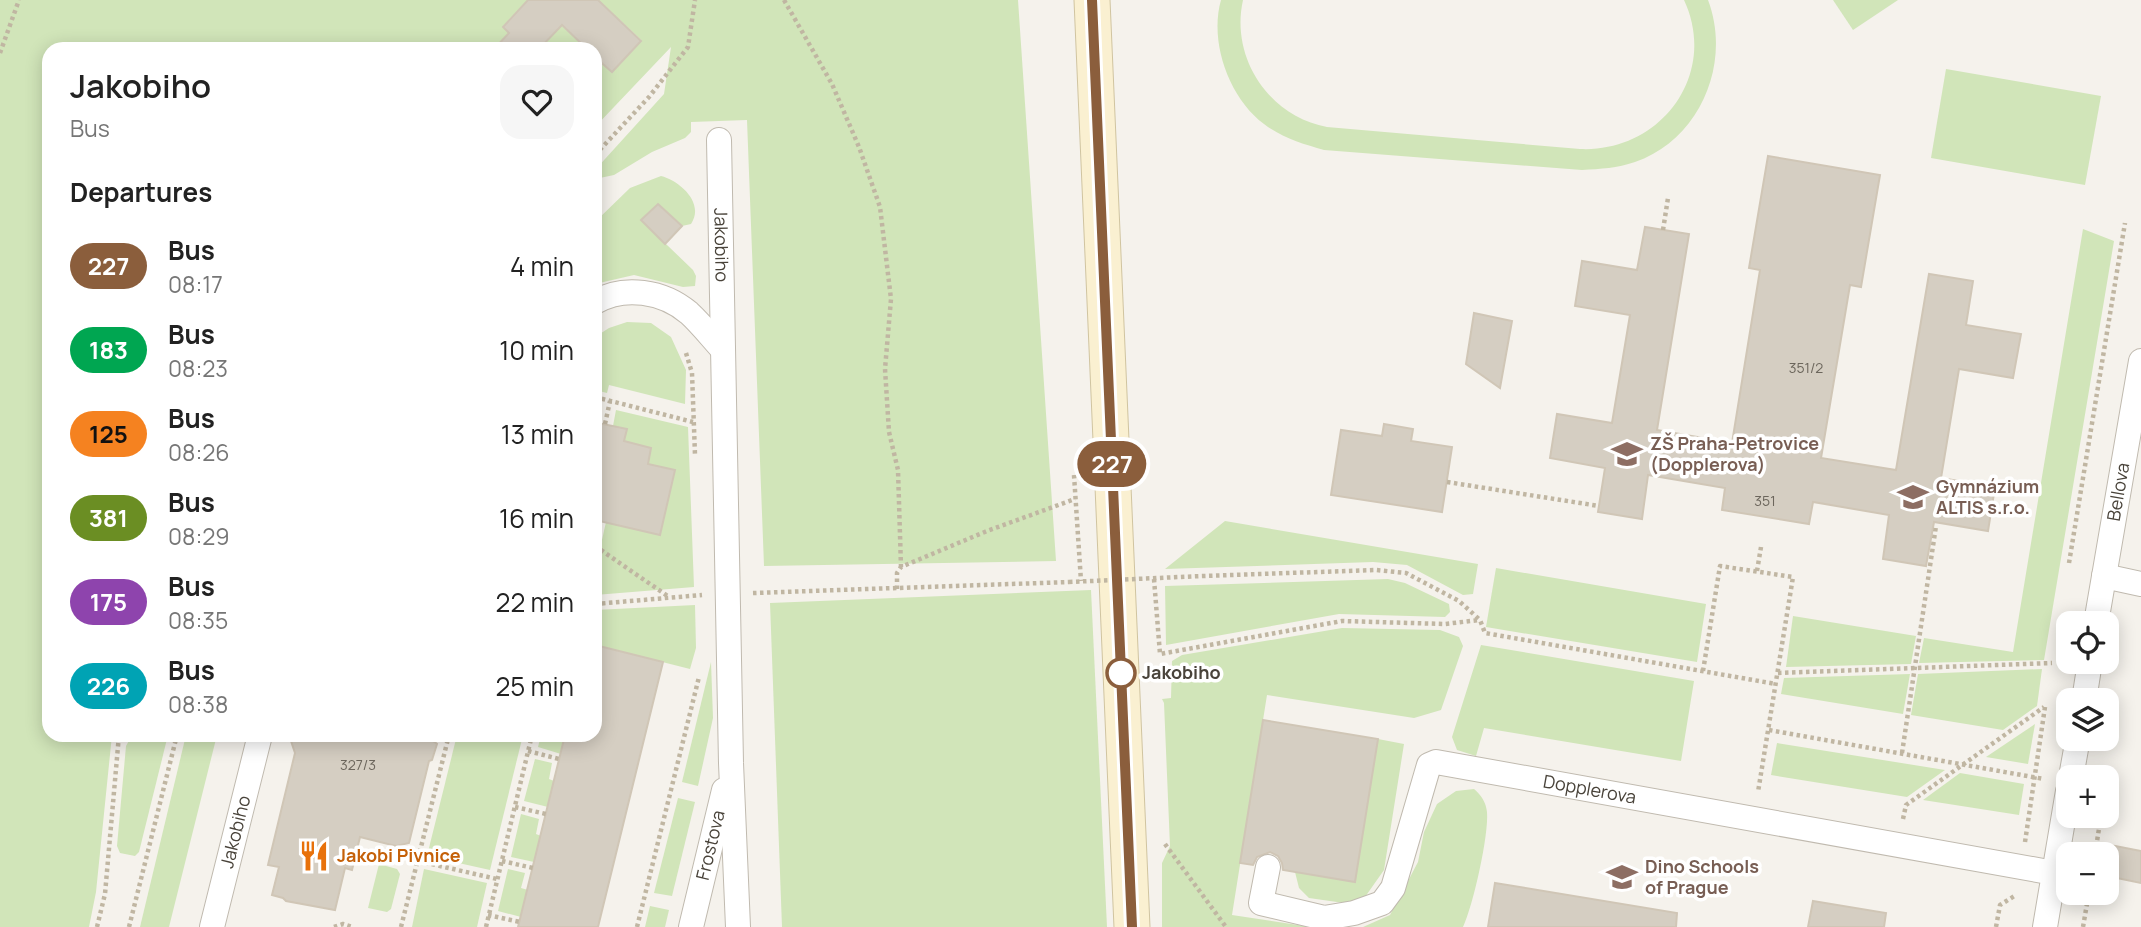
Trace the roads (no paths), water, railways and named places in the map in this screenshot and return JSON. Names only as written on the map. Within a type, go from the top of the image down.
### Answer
[{"type":"main road","points":[[1092,0],[1132,927]]},
{"type":"street","name":"Jakobiho","points":[[719,139],[731,762],[738,927]]},
{"type":"street","points":[[602,298],[623,292],[659,297],[688,313],[723,350]]},
{"type":"street","name":"Bellova","points":[[2098,611],[2141,360]]},
{"type":"street","points":[[2104,576],[2141,584]]},
{"type":"street","name":"Jakobiho","points":[[212,927],[258,742]]},
{"type":"street","name":"Frostova","points":[[691,927],[731,762]]},
{"type":"street","name":"Dopplerova","points":[[1268,867],[1261,903],[1324,918],[1354,913],[1382,902],[1393,888],[1429,765],[1436,762],[2054,873]]},
{"type":"street","points":[[2045,927],[2062,828]]},
{"type":"place","name":"ZŠ Praha-Petrovice (Dopplerova)","points":[[1627,454]]},
{"type":"place","name":"Gymnázium ALTIS s.r.o.","points":[[1913,497]]},
{"type":"place","name":"Jakobiho","points":[[1121,673]]},
{"type":"place","name":"Jakobi Pivnice","points":[[314,856]]},
{"type":"place","name":"Dino Schools of Prague","points":[[1622,877]]}]
